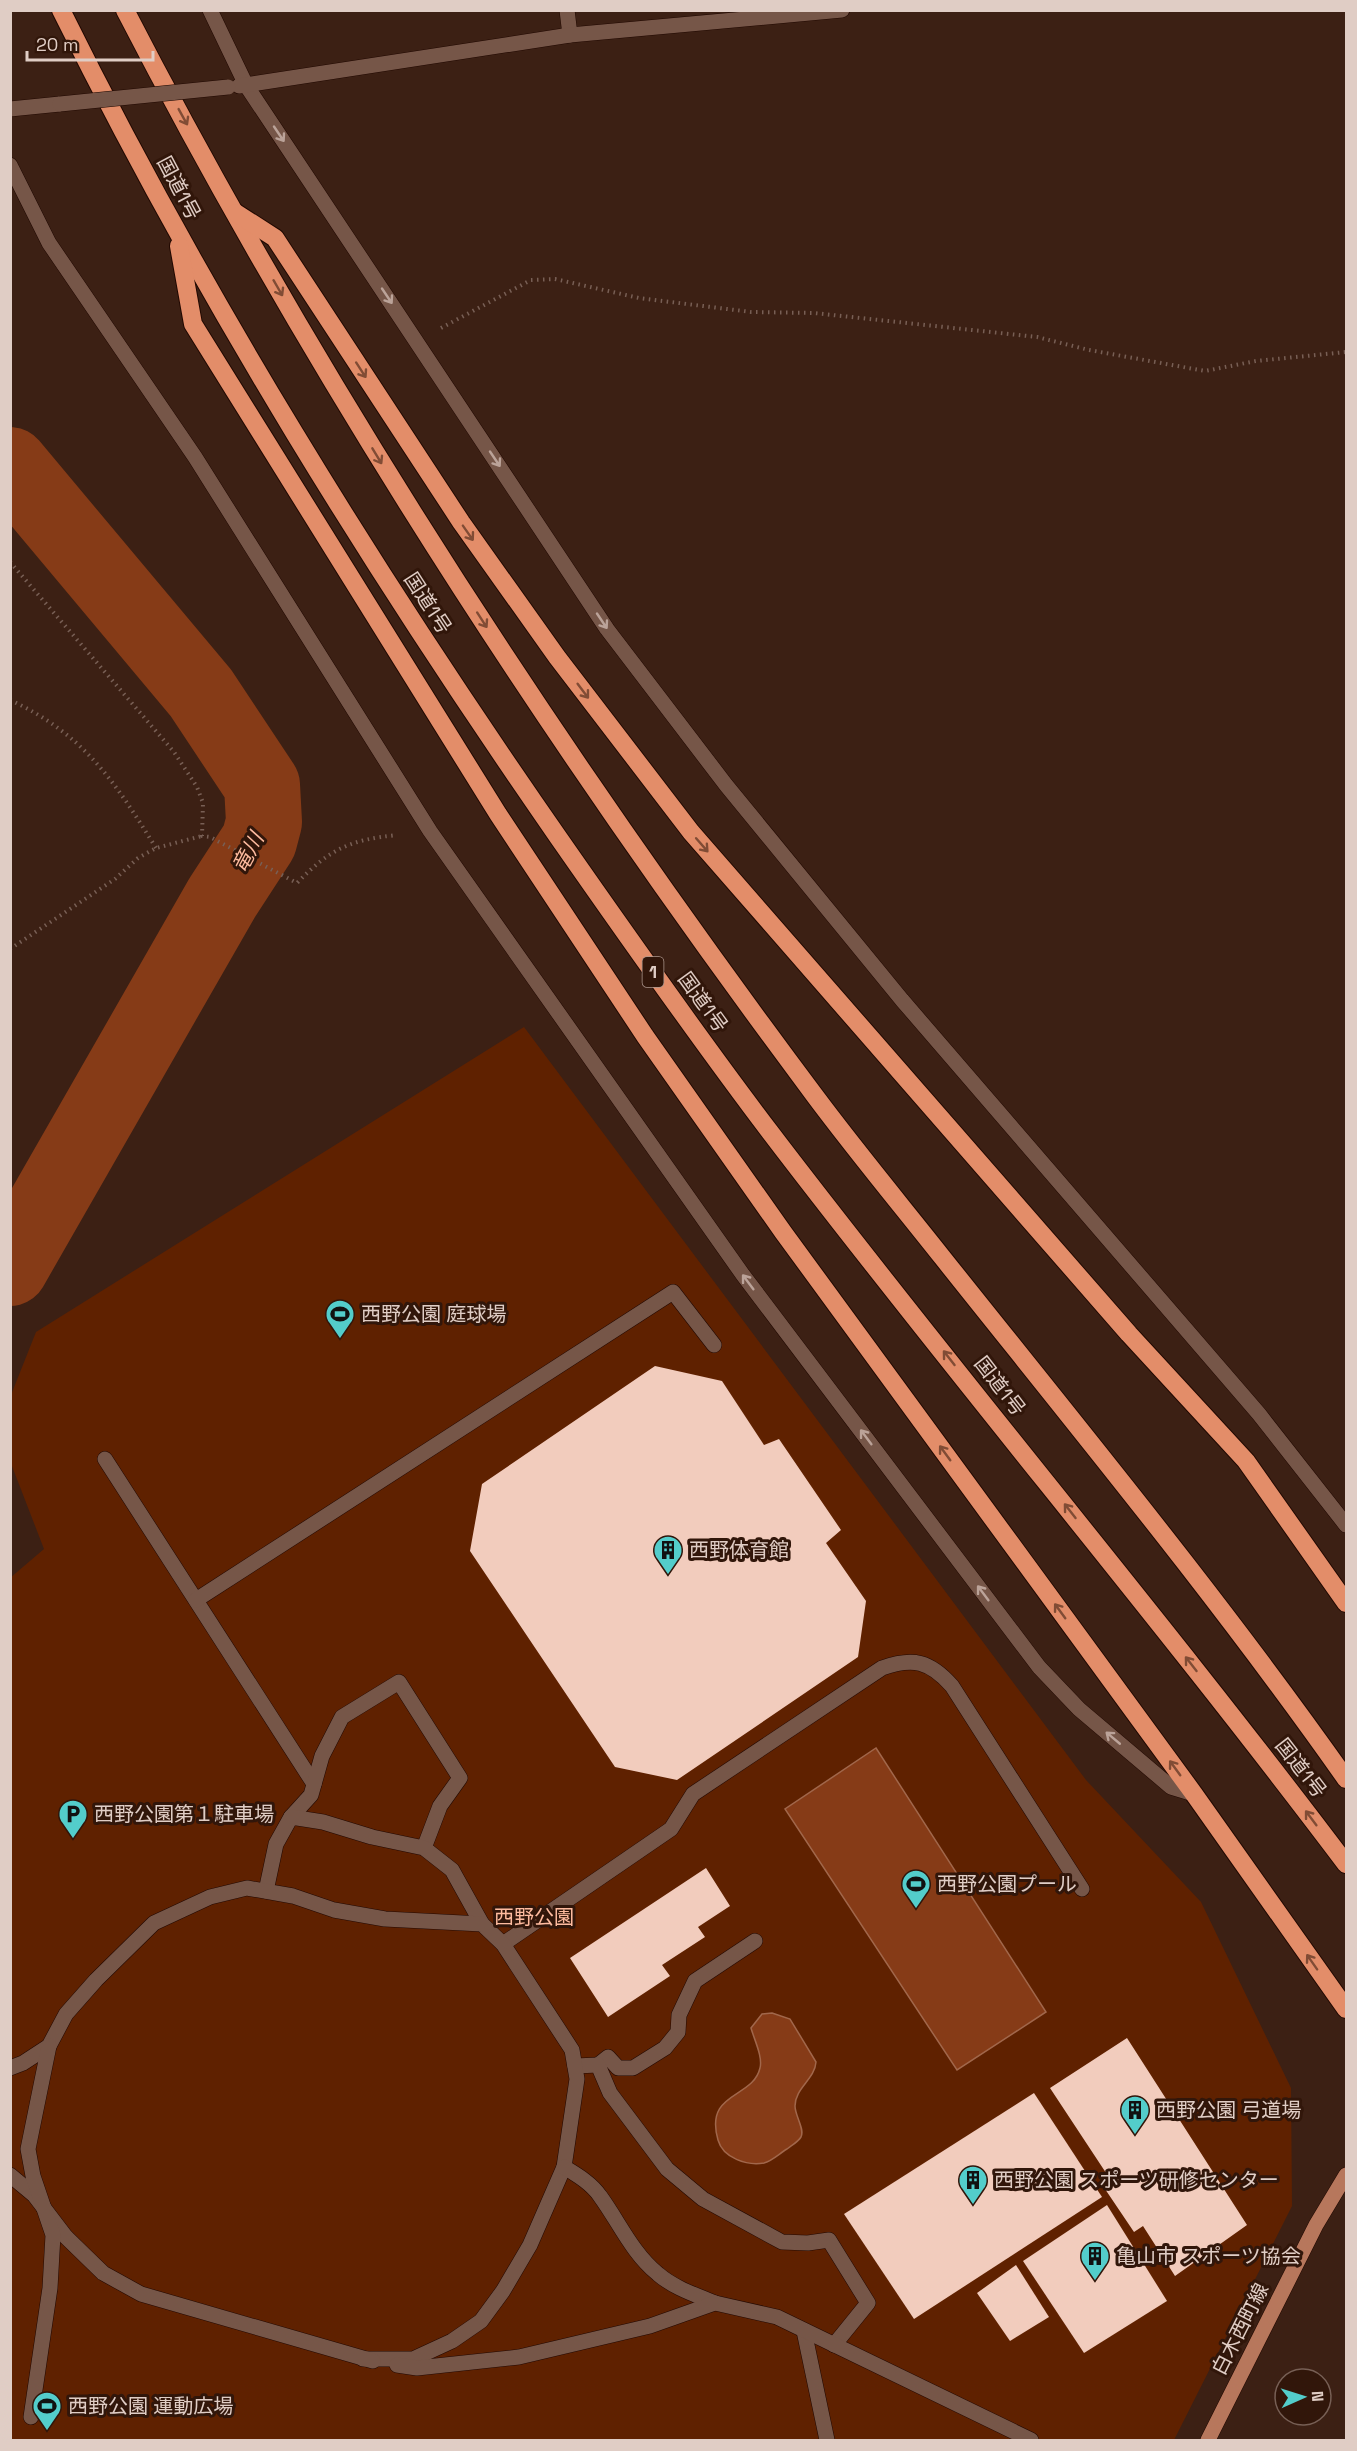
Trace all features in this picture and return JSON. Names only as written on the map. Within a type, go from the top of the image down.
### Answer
[{"type":"highway","name":"国道1号","points":[[61,10],[177,233],[269,393],[375,564],[498,750],[626,934],[770,1132],[1347,1864]]},
{"type":"highway","name":"国道1号","points":[[125,10],[323,367],[419,524],[538,705],[672,900],[817,1100],[1160,1531],[1347,1779]]},
{"type":"highway","points":[[235,212],[275,238],[461,522],[557,657],[691,832],[1129,1334],[1246,1461],[1347,1603]]},
{"type":"highway","points":[[177,233],[193,324],[498,814],[645,1036],[783,1232],[1194,1794],[1347,2009]]},
{"type":"main road","name":"白木西町線","points":[[1208,2440],[1316,2225],[1347,2175]]},
{"type":"street","points":[[210,10],[246,85],[607,629],[726,785],[902,1000],[1259,1414],[1347,1525]]},
{"type":"street","points":[[567,10],[570,35]]},
{"type":"street","points":[[10,109],[246,85],[570,35],[842,10]]},
{"type":"street","points":[[10,165],[49,243],[195,457],[430,831],[743,1275],[1039,1667],[1079,1709],[1171,1787],[1194,1794]]},
{"type":"street","points":[[196,1600],[673,1292],[714,1345]]},
{"type":"street","points":[[105,1459],[314,1784]]},
{"type":"street","points":[[503,1944],[671,1828],[693,1794],[882,1668],[903,1661],[923,1664],[941,1674],[952,1686],[1082,1889]]},
{"type":"street","points":[[266,1891],[276,1844],[291,1817],[311,1795],[322,1756],[342,1717],[399,1682],[460,1778],[440,1806],[424,1848]]},
{"type":"street","points":[[291,1817],[323,1822],[372,1837],[424,1848],[452,1870],[482,1924],[503,1944],[572,2050],[577,2079],[564,2167],[530,2245],[503,2291],[481,2321],[452,2341],[412,2359],[363,2359]]},
{"type":"street","points":[[31,2417],[53,2261],[53,2235],[33,2176],[28,2150],[49,2046],[66,2014],[96,1980],[154,1923],[210,1897],[247,1888],[294,1896],[334,1910],[385,1919],[482,1924]]},
{"type":"street","points":[[575,2066],[598,2065],[608,2057],[618,2068],[633,2068],[665,2048],[678,2032],[679,2015],[695,1981],[755,1941]]},
{"type":"street","points":[[10,2068],[23,2063],[49,2046]]},
{"type":"street","points":[[598,2065],[610,2093],[667,2169],[704,2199],[782,2242],[808,2243],[829,2240],[868,2303],[834,2345]]},
{"type":"street","points":[[564,2167],[582,2178],[599,2194],[626,2238],[657,2274],[687,2292],[715,2303],[777,2318],[1031,2440]]},
{"type":"street","points":[[10,2175],[34,2195],[66,2237],[103,2273],[141,2294],[363,2359],[417,2368],[519,2357],[650,2326],[715,2303]]},
{"type":"street","points":[[804,2331],[827,2440]]},
{"type":"path","points":[[416,341],[531,280],[555,279],[639,298],[751,312],[814,313],[1037,337],[1089,350],[1206,372],[1256,361],[1347,352]]},
{"type":"path","points":[[10,562],[174,752],[197,787],[203,803],[202,836]]},
{"type":"path","points":[[10,700],[84,747],[114,782],[156,848]]},
{"type":"path","points":[[228,846],[297,883],[333,850],[363,840],[430,831]]},
{"type":"path","points":[[10,949],[115,879],[138,858],[156,848],[202,836],[210,837],[286,877]]},
{"type":"green space","name":"西野公園","points":[[524,1027],[1086,1780],[1201,1902],[1291,2088],[1292,2206],[1174,2440],[11,2440],[10,1578],[44,1549],[10,1461],[11,1395],[36,1332]]},
{"type":"shaded area","name":"西野公園プール","points":[[876,1748],[1046,2012],[957,2070],[785,1809]]},
{"type":"shaded area","points":[[772,2013],[790,2019],[816,2062],[815,2068],[796,2100],[795,2110],[802,2130],[801,2137],[770,2161],[757,2164],[743,2162],[725,2152],[718,2140],[715,2124],[723,2104],[756,2078],[761,2064],[751,2028],[762,2014]]},
{"type":"building","name":"西野体育館","points":[[655,1366],[722,1381],[764,1445],[779,1439],[841,1530],[826,1543],[866,1601],[858,1657],[677,1780],[615,1767],[470,1551],[482,1484]]},
{"type":"building","points":[[706,1868],[730,1906],[698,1927],[705,1937],[662,1965],[670,1976],[608,2017],[570,1958]]},
{"type":"building","name":"西野公園 弓道場","points":[[1127,2038],[1247,2225],[1175,2276],[1143,2226],[1134,2232],[1105,2189],[1112,2182],[1050,2088]]},
{"type":"building","name":"西野公園 スポーツ研修センター","points":[[1034,2093],[1102,2197],[914,2319],[844,2214]]},
{"type":"building","name":"亀山市 スポーツ協会","points":[[1107,2205],[1167,2301],[1084,2353],[1023,2261]]},
{"type":"building","points":[[1016,2265],[1049,2317],[1010,2341],[977,2293]]},
{"type":"waterway","name":"竜川","points":[[10,465],[201,693],[262,785],[264,822],[259,841],[222,898],[10,1268]]},
{"type":"place","name":"西野公園 庭球場","points":[[340,1340]]},
{"type":"place","name":"西野体育館","points":[[668,1576]]},
{"type":"place","name":"西野公園第１駐車場","points":[[73,1840]]},
{"type":"place","name":"西野公園プール","points":[[916,1910]]},
{"type":"place","name":"西野公園 弓道場","points":[[1135,2136]]},
{"type":"place","name":"西野公園 スポーツ研修センター","points":[[973,2206]]},
{"type":"place","name":"亀山市 スポーツ協会","points":[[1095,2282]]},
{"type":"place","name":"西野公園 運動広場","points":[[47,2432]]}]
